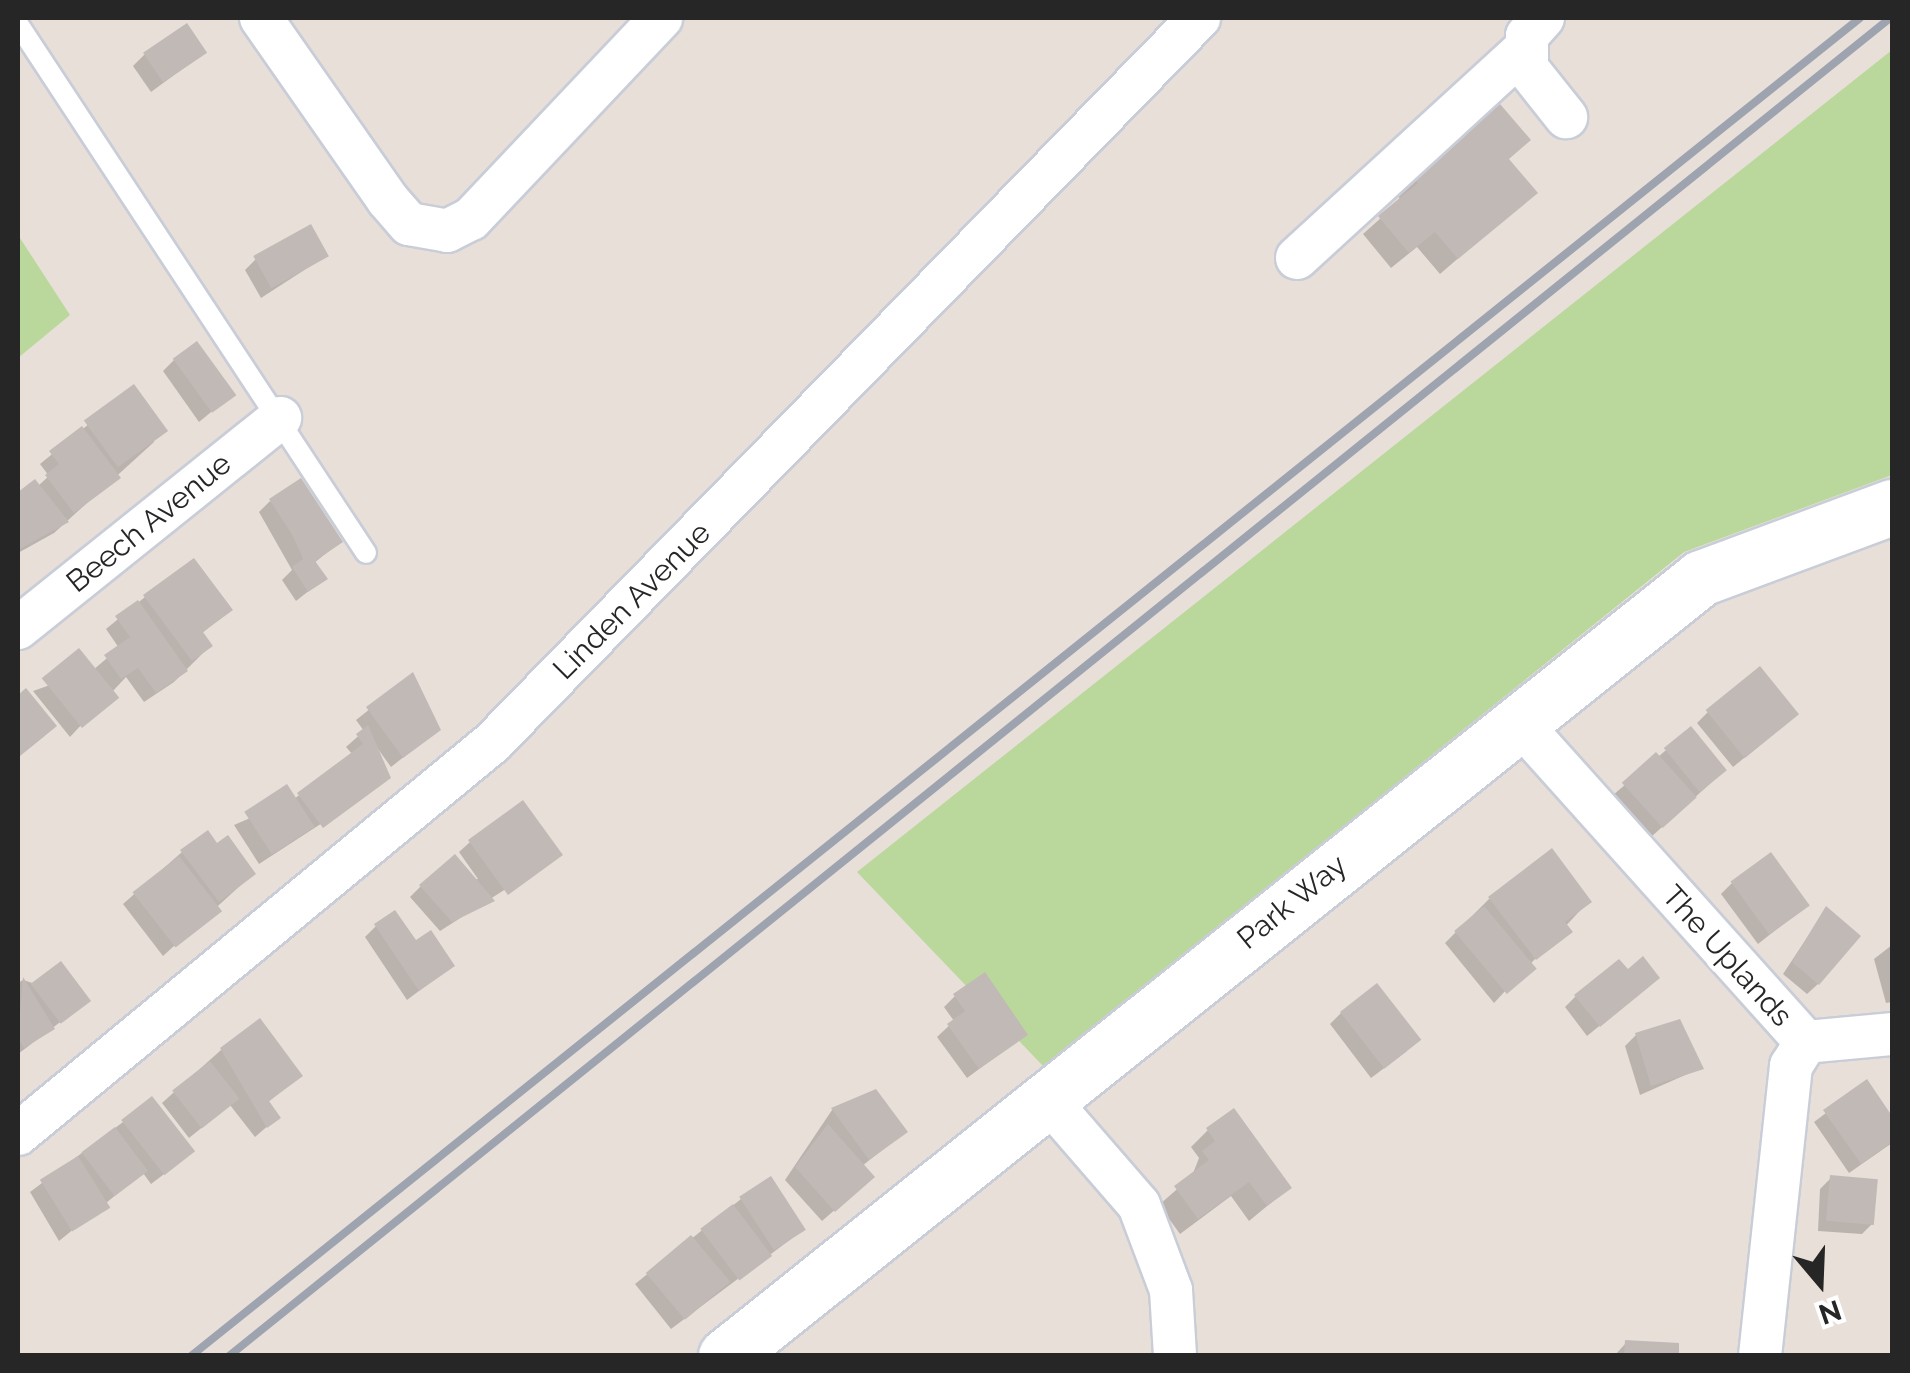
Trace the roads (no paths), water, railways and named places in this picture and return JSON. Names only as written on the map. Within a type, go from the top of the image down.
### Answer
[{"type":"street","points":[[261,18],[388,200],[410,224],[447,231],[472,219],[662,18]]},
{"type":"street","name":"Linden Avenue","points":[[18,1134],[492,743],[1199,18]]},
{"type":"street","points":[[1533,34],[1536,86],[1566,117]]},
{"type":"street","points":[[1297,258],[1533,34]]},
{"type":"street","name":"Beech Avenue","points":[[18,628],[280,418]]},
{"type":"street","name":"Park Way","points":[[726,1356],[1517,720],[1701,578],[1892,507]]},
{"type":"street","name":"The Uplands","points":[[1517,720],[1806,1042],[1791,1066],[1760,1356]]},
{"type":"street","points":[[1806,1042],[1892,1034]]},
{"type":"street","points":[[1048,1100],[1139,1205],[1171,1290],[1176,1356]]},
{"type":"lane","points":[[18,24],[366,553]]},
{"type":"railway","points":[[191,1356],[1860,18]]},
{"type":"railway","points":[[229,1356],[1890,18]]}]
